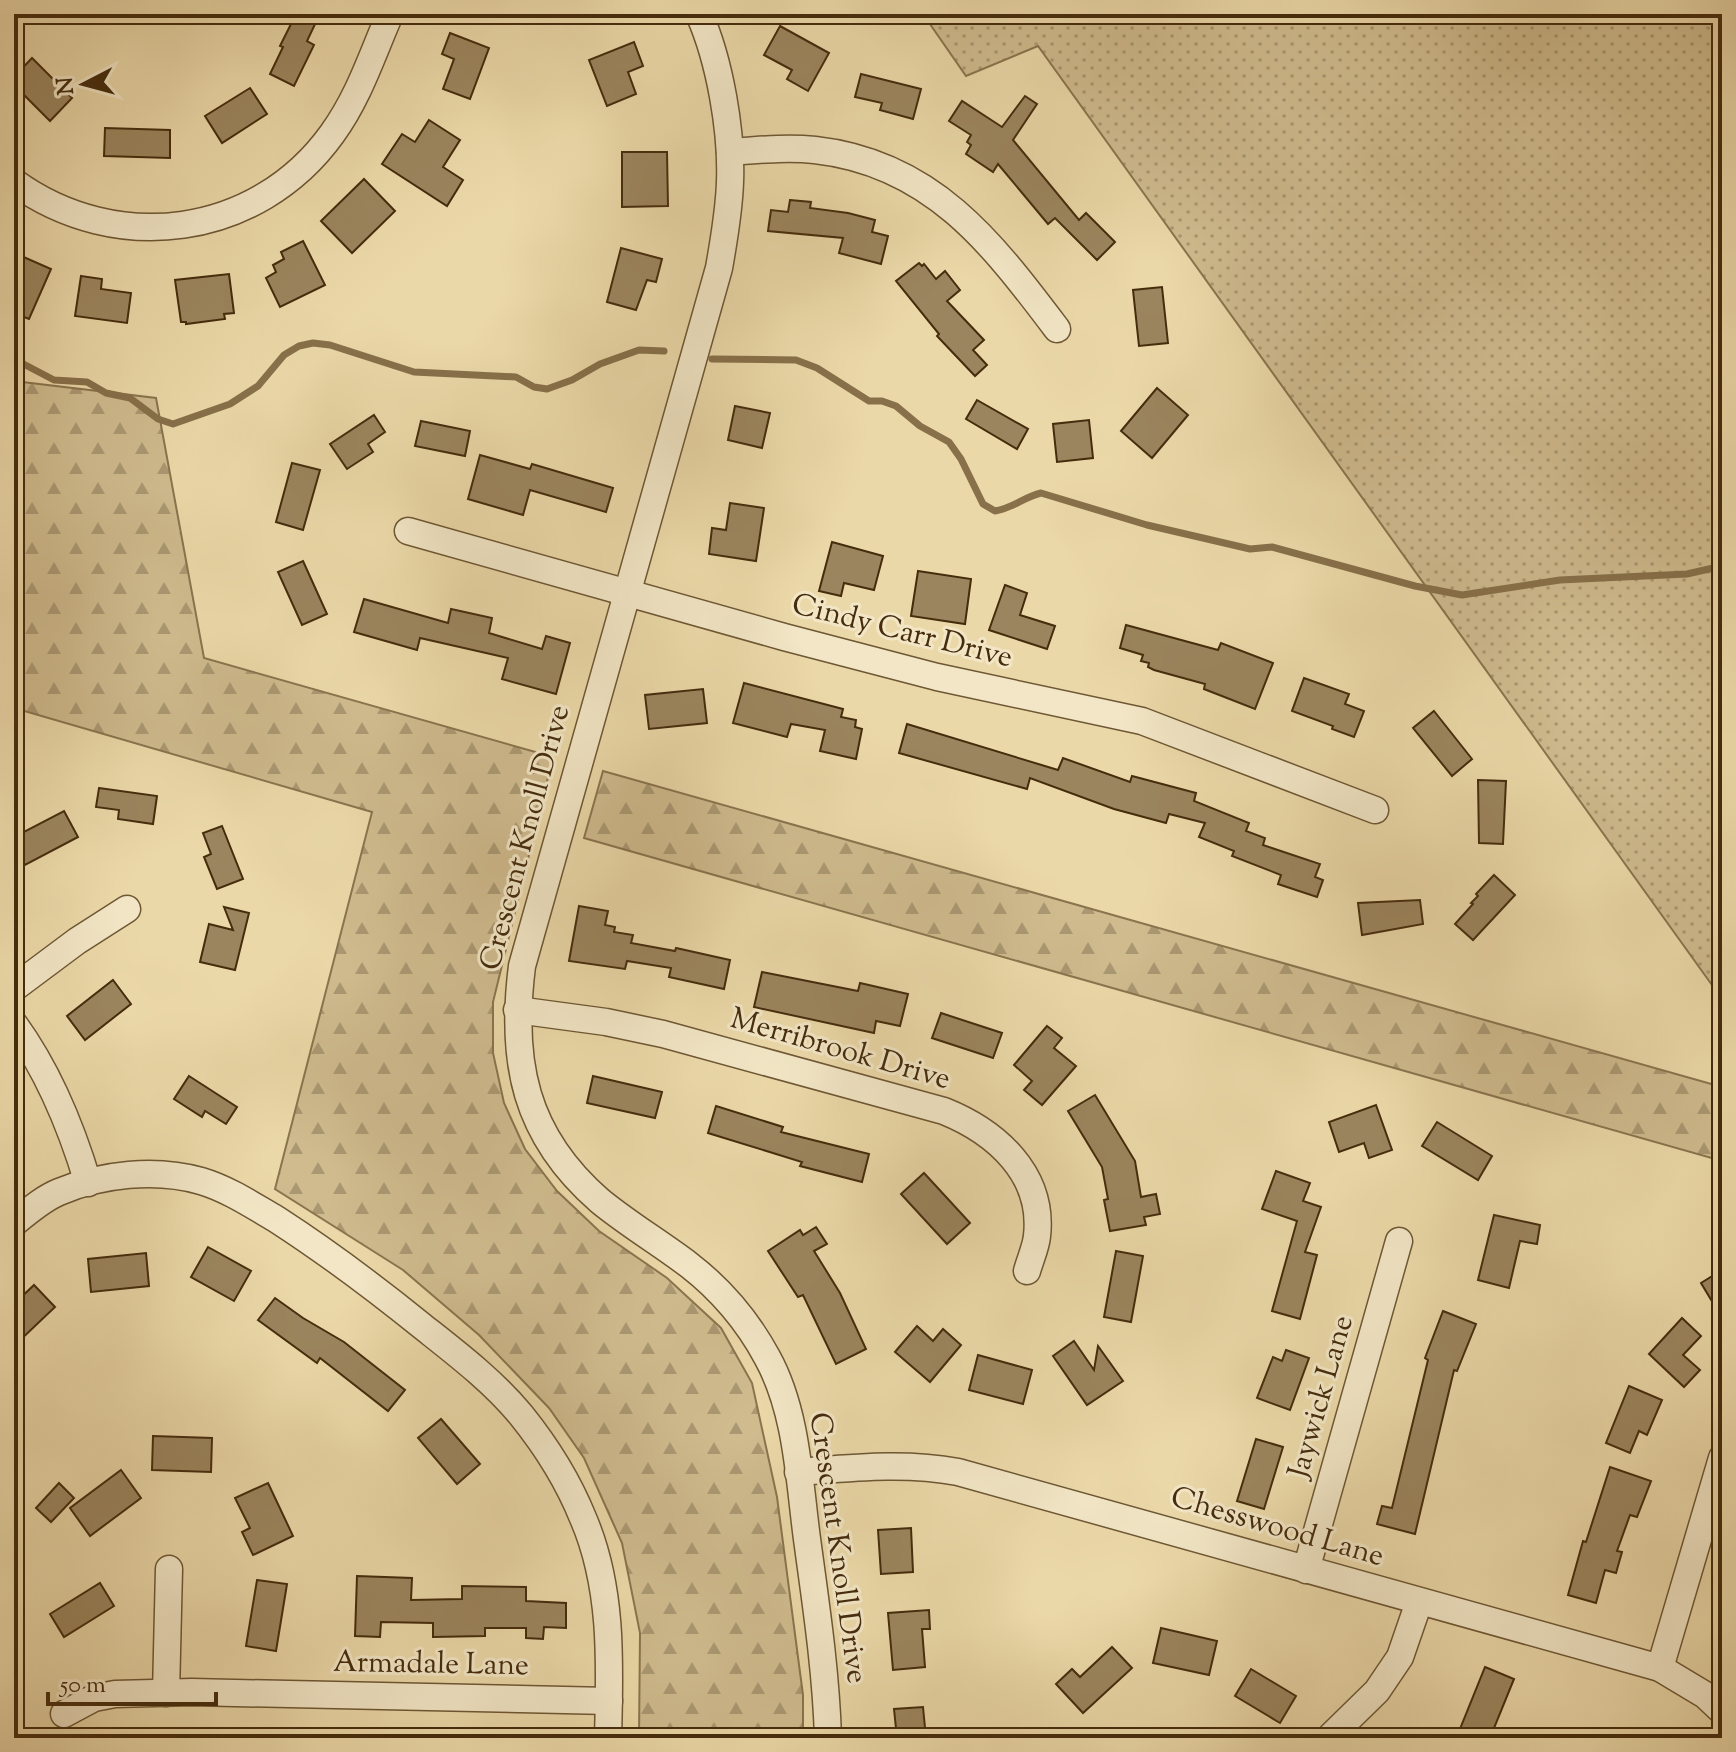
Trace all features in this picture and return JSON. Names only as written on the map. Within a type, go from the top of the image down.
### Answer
[{"type":"street","points":[[14,182],[41,200],[73,215],[122,227],[179,225],[225,214],[249,204],[291,178],[331,136],[367,74],[390,14]]},
{"type":"street","name":"Crescent Knoll Drive","points":[[699,14],[717,65],[730,152],[728,213],[719,268],[522,966],[517,1010],[521,1070],[542,1129],[578,1178],[601,1201],[690,1266],[735,1310],[762,1349],[777,1382],[792,1430],[824,1665],[828,1738]]},
{"type":"street","points":[[730,152],[785,148],[815,150],[848,155],[898,173],[955,209],[987,239],[1057,329]]},
{"type":"street","name":"Cindy Carr Drive","points":[[408,531],[937,677],[1142,721],[1375,810]]},
{"type":"street","points":[[14,988],[77,941],[127,909]]},
{"type":"street","name":"Merribrook Drive","points":[[517,1010],[606,1022],[663,1034],[944,1111],[971,1122],[1011,1153],[1034,1195],[1038,1215],[1037,1239],[1027,1271]]},
{"type":"street","points":[[14,1024],[60,1102],[75,1138],[88,1183]]},
{"type":"street","points":[[14,1223],[59,1192],[88,1183],[148,1174],[199,1180],[222,1189],[302,1236],[375,1288],[494,1386],[520,1413],[545,1447],[583,1517],[599,1570],[608,1626],[608,1738]]},
{"type":"street","name":"Jaywick Lane","points":[[1306,1570],[1399,1241]]},
{"type":"street","points":[[1660,1668],[1722,1458]]},
{"type":"street","name":"Chesswood Lane","points":[[798,1472],[888,1465],[944,1469],[1660,1668],[1705,1695],[1722,1711]]},
{"type":"street","points":[[166,1693],[169,1569]]},
{"type":"street","points":[[1329,1738],[1377,1691],[1400,1657],[1419,1602]]},
{"type":"street","name":"Armadale Lane","points":[[64,1714],[94,1698],[115,1694],[609,1701]]},
{"type":"green space","points":[[923,14],[1722,14],[1722,999],[1038,46],[966,76]]},
{"type":"green space","points":[[14,381],[156,398],[204,658],[553,757],[493,1002],[493,1053],[504,1103],[525,1149],[557,1191],[599,1231],[667,1278],[721,1328],[752,1383],[777,1497],[803,1695],[803,1738],[639,1738],[640,1633],[622,1543],[584,1458],[549,1408],[479,1335],[403,1270],[275,1189],[372,812],[14,708]]},
{"type":"green space","points":[[603,771],[1722,1087],[1722,1161],[584,838]]},
{"type":"building","points":[[296,14],[316,22],[307,41],[314,45],[294,86],[270,74]]},
{"type":"building","points":[[780,26],[829,53],[808,91],[787,79],[792,70],[764,55]]},
{"type":"building","points":[[450,33],[489,48],[470,99],[443,89],[454,59],[442,54]]},
{"type":"building","points":[[634,42],[643,66],[628,72],[636,94],[607,106],[589,60]]},
{"type":"building","points":[[32,58],[72,98],[50,121],[25,96],[14,106],[14,77]]},
{"type":"building","points":[[861,74],[921,89],[913,119],[880,110],[882,103],[855,97]]},
{"type":"building","points":[[250,88],[267,114],[222,143],[205,116]]},
{"type":"building","points":[[1025,96],[1037,104],[1013,140],[1079,220],[1086,213],[1115,242],[1097,260],[1055,218],[1048,224],[998,164],[993,172],[966,154],[971,145],[967,142],[971,135],[949,121],[962,101],[1002,127]]},
{"type":"building","points":[[429,120],[460,140],[443,167],[463,180],[447,206],[382,164],[402,134],[415,142]]},
{"type":"building","points":[[105,128],[170,130],[170,158],[104,156]]},
{"type":"building","points":[[622,152],[667,152],[668,206],[622,207]]},
{"type":"building","points":[[364,179],[395,211],[352,253],[321,221]]},
{"type":"building","points":[[790,200],[811,202],[810,208],[875,220],[872,232],[888,236],[881,264],[839,253],[843,238],[768,231],[771,210],[788,212]]},
{"type":"building","points":[[303,241],[325,285],[280,307],[266,278],[276,272],[273,265],[284,259],[281,252]]},
{"type":"building","points":[[621,248],[662,259],[656,282],[647,280],[636,310],[607,302]]},
{"type":"building","points":[[19,255],[51,269],[29,319],[14,313],[14,266]]},
{"type":"building","points":[[919,263],[924,264],[936,279],[945,271],[960,290],[947,301],[984,340],[973,350],[987,365],[975,376],[937,336],[939,334],[896,281]]},
{"type":"building","points":[[229,274],[234,313],[224,314],[225,319],[181,322],[175,280]]},
{"type":"building","points":[[81,276],[102,279],[101,289],[131,293],[127,323],[75,316]]},
{"type":"building","points":[[1162,287],[1168,343],[1139,346],[1133,290]]},
{"type":"building","points":[[1157,388],[1188,415],[1152,458],[1121,431]]},
{"type":"building","points":[[977,400],[1028,429],[1017,449],[966,419]]},
{"type":"building","points":[[735,406],[770,413],[762,448],[728,440]]},
{"type":"building","points":[[374,415],[385,432],[368,444],[373,452],[347,469],[330,444]]},
{"type":"building","points":[[1089,420],[1093,458],[1057,462],[1053,424]]},
{"type":"building","points":[[421,421],[470,431],[465,456],[415,446]]},
{"type":"building","points":[[480,455],[530,469],[532,464],[613,488],[606,512],[530,490],[523,515],[468,499]]},
{"type":"building","points":[[292,463],[320,470],[303,530],[276,522]]},
{"type":"building","points":[[730,503],[764,508],[756,561],[709,554],[712,528],[726,530]]},
{"type":"building","points":[[832,542],[883,556],[874,590],[844,583],[841,596],[819,591]]},
{"type":"building","points":[[303,561],[327,614],[302,625],[278,572]]},
{"type":"building","points":[[918,571],[971,579],[965,624],[911,616]]},
{"type":"building","points":[[1005,585],[1027,593],[1020,615],[1055,626],[1047,649],[989,630]]},
{"type":"building","points":[[364,599],[448,623],[451,609],[492,618],[489,633],[542,649],[546,636],[570,643],[556,694],[502,679],[508,658],[420,638],[417,650],[354,632]]},
{"type":"building","points":[[1126,625],[1218,650],[1221,643],[1273,663],[1255,709],[1204,689],[1205,684],[1148,667],[1149,663],[1141,661],[1143,655],[1120,648]]},
{"type":"building","points":[[1304,678],[1349,694],[1345,704],[1364,711],[1354,737],[1292,711]]},
{"type":"building","points":[[744,683],[843,709],[841,717],[856,720],[855,727],[862,729],[856,759],[820,751],[825,730],[791,724],[787,737],[733,723]]},
{"type":"building","points":[[703,689],[707,723],[649,729],[645,695]]},
{"type":"building","points":[[1434,711],[1472,759],[1452,776],[1413,728]]},
{"type":"building","points":[[907,724],[1058,770],[1063,758],[1130,782],[1132,776],[1196,793],[1194,801],[1249,823],[1246,831],[1265,838],[1263,845],[1320,864],[1315,877],[1323,880],[1317,897],[1278,884],[1281,875],[1232,856],[1234,851],[1199,837],[1205,823],[1169,814],[1166,823],[1114,809],[1030,778],[1027,789],[899,753]]},
{"type":"building","points":[[1478,780],[1506,781],[1503,844],[1479,843]]},
{"type":"building","points":[[99,788],[157,796],[153,824],[118,819],[119,810],[96,807]]},
{"type":"building","points":[[64,811],[78,837],[25,865],[14,844],[14,837]]},
{"type":"building","points":[[222,826],[243,879],[217,889],[204,857],[211,854],[203,833]]},
{"type":"building","points":[[1494,875],[1515,895],[1473,940],[1455,924]]},
{"type":"building","points":[[1420,900],[1423,924],[1362,935],[1358,903]]},
{"type":"building","points":[[579,906],[608,911],[605,925],[615,927],[614,932],[633,935],[631,943],[675,951],[676,948],[730,960],[724,989],[669,977],[671,968],[627,961],[625,969],[569,961]]},
{"type":"building","points":[[224,907],[249,913],[235,970],[200,962],[209,924],[233,930]]},
{"type":"building","points":[[762,972],[858,991],[860,983],[908,994],[900,1026],[876,1021],[874,1033],[754,1007]]},
{"type":"building","points":[[113,980],[131,1004],[85,1040],[67,1016]]},
{"type":"building","points":[[941,1013],[1002,1033],[993,1058],[932,1038]]},
{"type":"building","points":[[1047,1026],[1062,1038],[1054,1048],[1076,1066],[1042,1105],[1024,1090],[1032,1081],[1014,1065]]},
{"type":"building","points":[[189,1076],[237,1107],[226,1124],[205,1111],[202,1117],[174,1099]]},
{"type":"building","points":[[593,1076],[662,1092],[655,1118],[587,1103]]},
{"type":"building","points":[[1095,1095],[1135,1161],[1141,1197],[1156,1194],[1160,1214],[1144,1217],[1146,1225],[1110,1231],[1102,1167],[1068,1111]]},
{"type":"building","points":[[1376,1105],[1392,1150],[1369,1158],[1364,1143],[1339,1152],[1329,1122]]},
{"type":"building","points":[[716,1106],[783,1127],[781,1132],[869,1154],[862,1182],[800,1166],[802,1162],[708,1133]]},
{"type":"building","points":[[1437,1122],[1492,1156],[1478,1180],[1422,1146]]},
{"type":"building","points":[[1276,1171],[1310,1183],[1303,1201],[1321,1207],[1305,1252],[1317,1255],[1300,1319],[1272,1311],[1297,1221],[1262,1209]]},
{"type":"building","points":[[924,1173],[970,1223],[947,1244],[901,1194]]},
{"type":"building","points":[[1494,1215],[1540,1225],[1537,1244],[1520,1241],[1509,1288],[1478,1280]]},
{"type":"building","points":[[816,1227],[827,1244],[814,1251],[840,1293],[866,1349],[836,1364],[803,1295],[798,1297],[768,1251],[800,1230],[803,1235]]},
{"type":"building","points":[[208,1247],[251,1271],[234,1301],[191,1277]]},
{"type":"building","points":[[1116,1251],[1143,1256],[1131,1322],[1104,1317]]},
{"type":"building","points":[[146,1253],[149,1286],[91,1292],[88,1259]]},
{"type":"building","points":[[1722,1270],[1722,1318],[1701,1283]]},
{"type":"building","points":[[34,1285],[55,1307],[14,1346],[14,1304]]},
{"type":"building","points":[[275,1298],[344,1342],[405,1390],[388,1411],[320,1358],[317,1363],[258,1320]]},
{"type":"building","points":[[1443,1311],[1476,1324],[1457,1371],[1454,1370],[1415,1534],[1377,1524],[1382,1506],[1392,1508],[1428,1360],[1425,1358]]},
{"type":"building","points":[[1682,1318],[1701,1336],[1683,1355],[1700,1370],[1684,1387],[1649,1354]]},
{"type":"building","points":[[917,1326],[933,1341],[943,1329],[961,1345],[930,1382],[895,1352]]},
{"type":"building","points":[[1074,1341],[1094,1370],[1098,1346],[1123,1381],[1087,1405],[1053,1356]]},
{"type":"building","points":[[1286,1350],[1309,1358],[1290,1410],[1257,1398],[1273,1357],[1282,1361]]},
{"type":"building","points":[[978,1355],[1032,1370],[1023,1404],[969,1390]]},
{"type":"building","points":[[1629,1386],[1662,1400],[1647,1435],[1639,1431],[1630,1453],[1606,1443]]},
{"type":"building","points":[[441,1419],[480,1464],[457,1484],[418,1438]]},
{"type":"building","points":[[153,1436],[212,1438],[211,1472],[152,1470]]},
{"type":"building","points":[[1256,1439],[1283,1447],[1264,1509],[1237,1501]]},
{"type":"building","points":[[1610,1467],[1651,1481],[1637,1517],[1630,1515],[1617,1551],[1622,1552],[1616,1573],[1605,1570],[1596,1603],[1568,1595],[1583,1541],[1586,1542]]},
{"type":"building","points":[[121,1470],[141,1498],[90,1536],[70,1508]]},
{"type":"building","points":[[59,1483],[74,1498],[51,1522],[36,1508]]},
{"type":"building","points":[[268,1483],[293,1536],[253,1555],[242,1532],[250,1528],[235,1498]]},
{"type":"building","points":[[911,1528],[913,1572],[881,1574],[878,1530]]},
{"type":"building","points":[[357,1576],[412,1578],[411,1600],[462,1599],[462,1586],[526,1587],[526,1601],[566,1603],[566,1628],[544,1627],[543,1639],[526,1638],[526,1628],[485,1628],[485,1636],[433,1637],[433,1623],[381,1622],[380,1637],[355,1636]]},
{"type":"building","points":[[257,1580],[287,1584],[276,1651],[246,1646]]},
{"type":"building","points":[[100,1583],[114,1606],[64,1637],[50,1614]]},
{"type":"building","points":[[929,1610],[930,1629],[922,1629],[925,1667],[893,1670],[888,1613]]},
{"type":"building","points":[[1161,1628],[1217,1641],[1209,1675],[1153,1663]]},
{"type":"building","points":[[1112,1647],[1132,1668],[1083,1713],[1056,1684],[1072,1669],[1080,1677]]},
{"type":"building","points":[[1485,1667],[1514,1679],[1490,1738],[1460,1729]]},
{"type":"building","points":[[1251,1669],[1296,1696],[1280,1723],[1235,1696]]},
{"type":"building","points":[[923,1707],[926,1738],[897,1738],[894,1709]]},
{"type":"waterway","points":[[14,359],[54,380],[87,382],[106,393],[130,398],[158,419],[173,424],[230,404],[258,386],[284,355],[299,346],[313,343],[330,345],[414,372],[516,377],[534,387],[547,389],[639,350],[664,351]]},
{"type":"waterway","points":[[712,359],[796,360],[817,368],[869,401],[896,406],[920,426],[949,442],[983,504],[995,511],[1041,493],[1147,525],[1250,549],[1272,547],[1415,586],[1462,595],[1560,580],[1687,574],[1722,566]]}]
